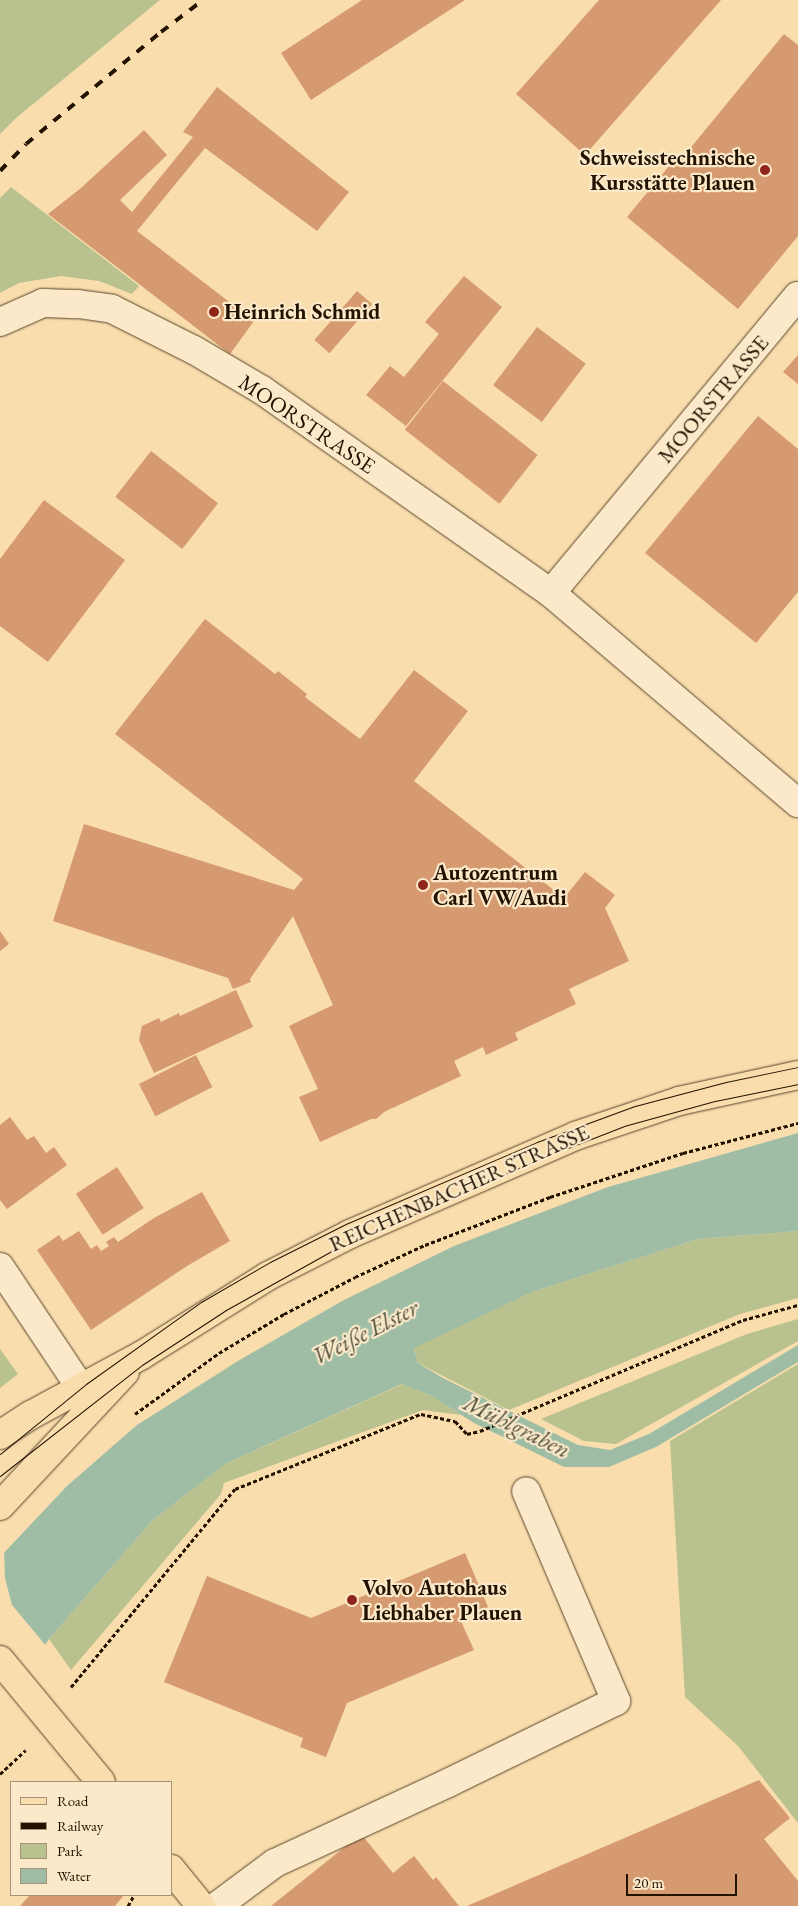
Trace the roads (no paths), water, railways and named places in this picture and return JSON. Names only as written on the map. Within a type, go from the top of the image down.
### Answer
[{"type":"main road","name":"REICHENBACHER STRASSE","points":[[0,1436],[30,1415],[142,1355],[268,1276],[350,1234],[500,1167],[575,1136],[634,1115],[725,1090],[798,1074]]},
{"type":"main road","name":"REICHENBACHER STRASSE","points":[[0,1506],[142,1355]]},
{"type":"main road","points":[[0,1660],[97,1781]]},
{"type":"main road","points":[[172,1870],[201,1906]]},
{"type":"street","name":"MOORSTRASSE","points":[[551,594],[798,296]]},
{"type":"street","name":"MOORSTRASSE","points":[[0,322],[43,303],[78,304],[112,308],[194,350],[262,390],[551,594],[798,803]]},
{"type":"street","points":[[0,1267],[80,1387]]},
{"type":"street","points":[[217,1906],[275,1863],[616,1701],[526,1491]]},
{"type":"water","points":[[798,1133],[798,1231],[698,1239],[532,1292],[414,1348],[418,1363],[443,1378],[578,1445],[610,1450],[649,1434],[798,1345],[798,1362],[656,1447],[609,1467],[564,1467],[474,1423],[432,1396],[402,1384],[227,1463],[153,1520],[49,1639],[0,1711],[0,1557],[67,1486],[137,1425],[238,1361],[342,1301],[454,1246],[608,1187]]},
{"type":"tram line","points":[[0,1454],[86,1384],[201,1302],[270,1262],[348,1223],[537,1142],[635,1106],[726,1082],[798,1067]]},
{"type":"tram line","points":[[0,1476],[142,1365],[226,1310],[335,1249],[537,1160],[624,1126],[715,1101],[798,1084]]},
{"type":"railway","points":[[0,171],[26,144],[161,32],[203,0]]},
{"type":"place","name":"Schweisstechnische Kursstätte Plauen","points":[[765,170]]},
{"type":"place","name":"Heinrich Schmid","points":[[214,312]]},
{"type":"place","name":"Autozentrum Carl VW/Audi","points":[[423,885]]},
{"type":"place","name":"Volvo Autohaus Liebhaber Plauen","points":[[352,1600]]},
{"type":"water label","name":"Weiße Elster","points":[[365,1332]]},
{"type":"water label","name":"Mühlgraben","points":[[517,1426]]}]
